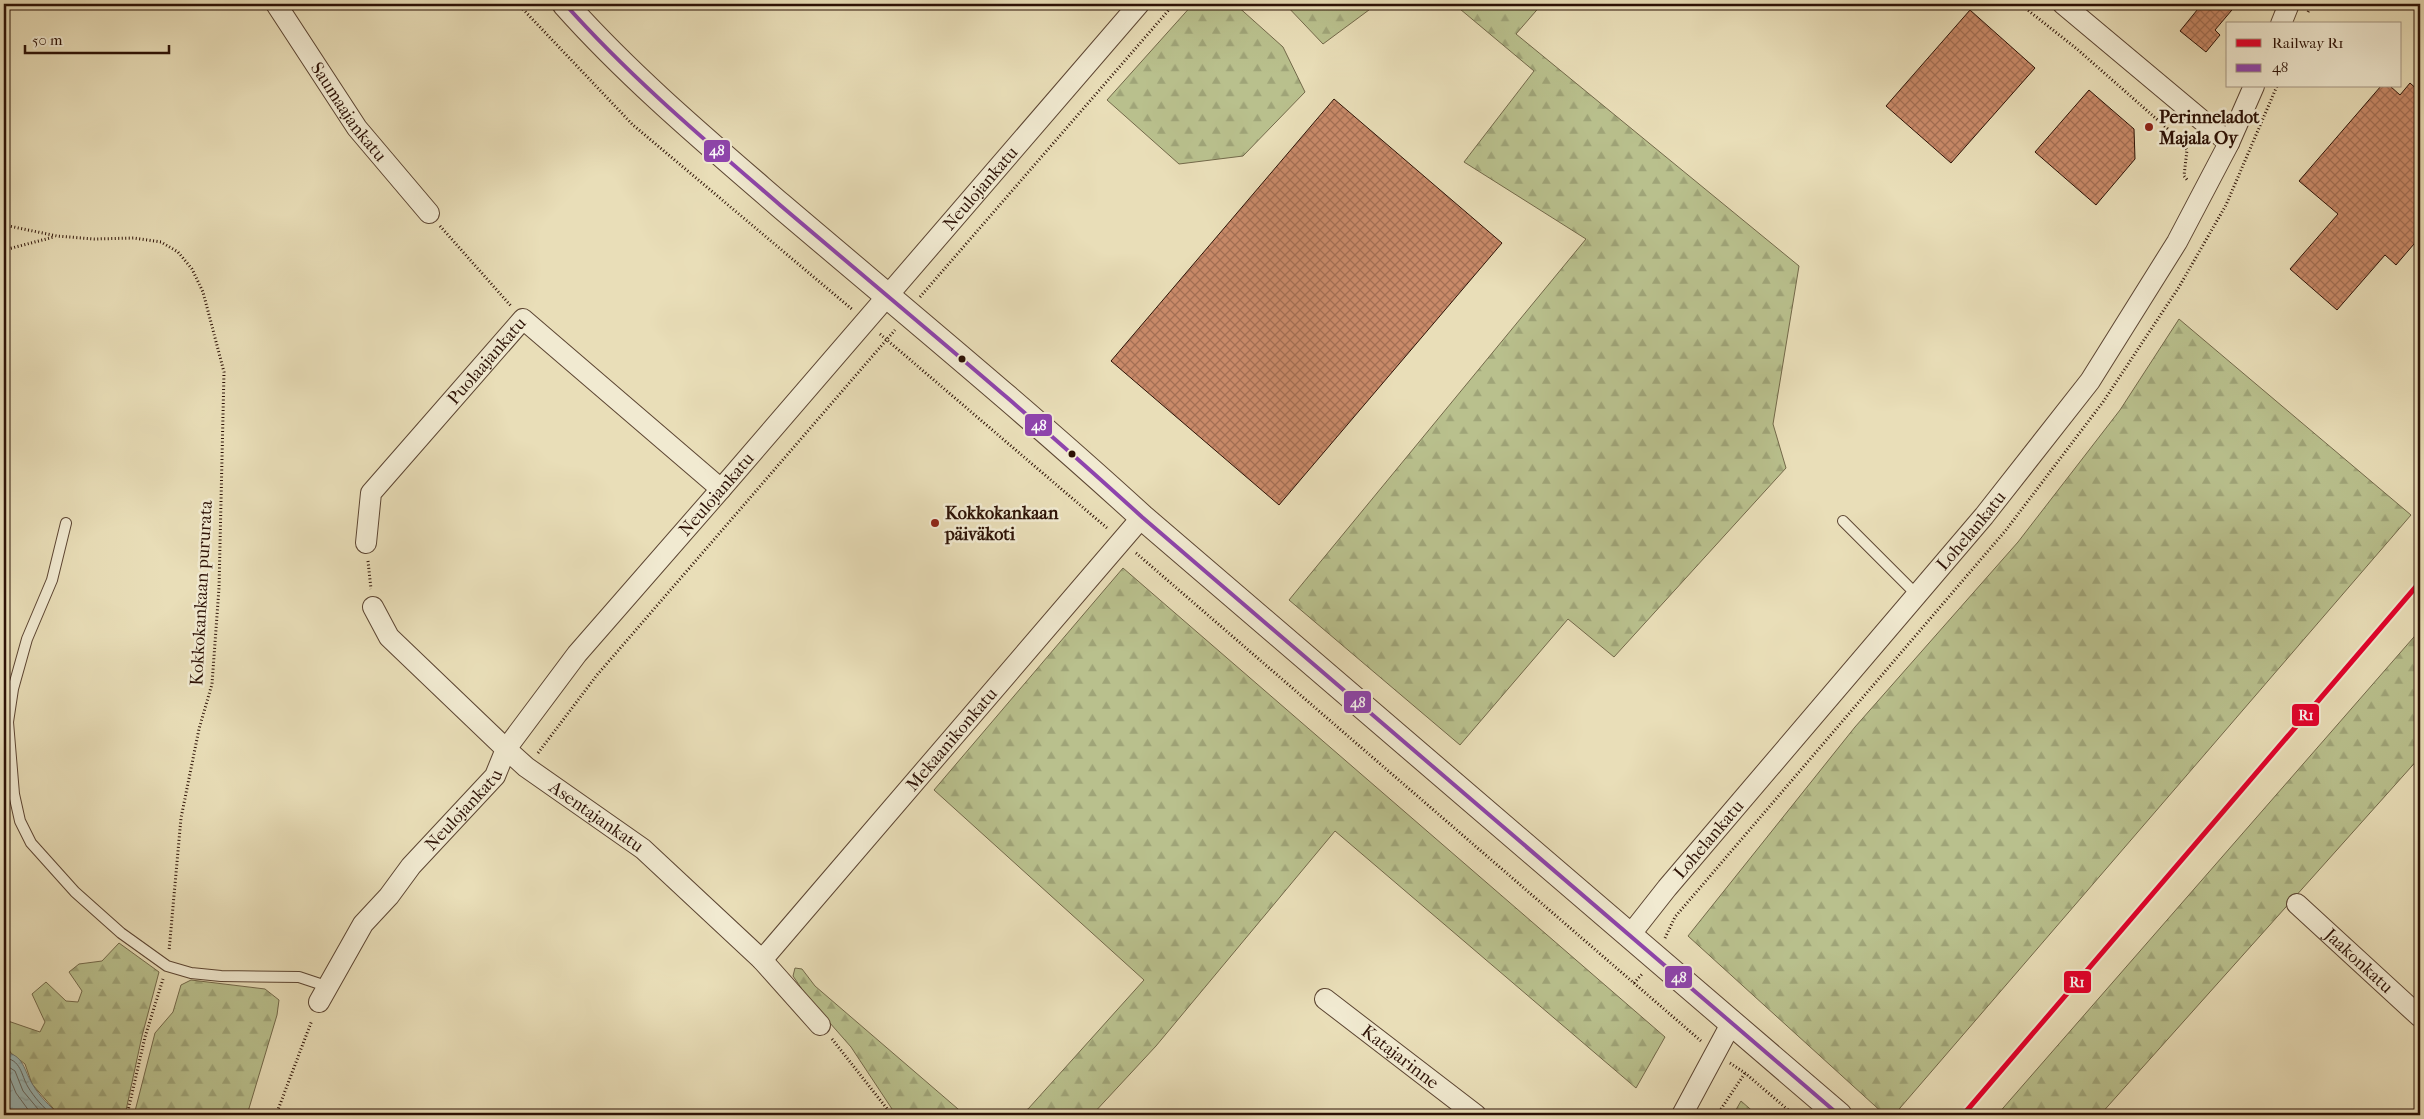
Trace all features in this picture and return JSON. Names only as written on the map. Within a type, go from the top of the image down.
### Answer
[{"type":"street","name":"Saumaajankatu","points":[[276,4],[357,128],[429,213]]},
{"type":"street","points":[[565,4],[600,44],[706,140],[887,297],[1065,446],[1142,517],[1839,1115]]},
{"type":"street","name":"Neulojankatu","points":[[322,994],[363,924],[389,896],[411,866],[495,776],[506,749],[577,654],[721,490],[1139,4]]},
{"type":"street","points":[[2064,4],[2229,143]]},
{"type":"street","points":[[2282,22],[2289,4]]},
{"type":"street","name":"Lohelankatu","points":[[1630,935],[1667,888],[1984,516],[2090,381],[2177,242],[2229,143],[2253,88]]},
{"type":"street","name":"Puolaajankatu","points":[[366,543],[371,493],[522,319],[721,490]]},
{"type":"street","name":"Mekaanikonkatu","points":[[762,960],[1142,517]]},
{"type":"street","name":"Asentajankatu","points":[[373,608],[389,637],[506,749],[526,767],[643,849],[762,960],[820,1025]]},
{"type":"street","name":"Jaakonkatu","points":[[2296,904],[2420,1017]]},
{"type":"street","name":"Katajarinne","points":[[1325,999],[1476,1115]]},
{"type":"street","points":[[1682,1115],[1732,1022]]},
{"type":"lane","points":[[1843,521],[1918,595]]},
{"type":"lane","points":[[66,523],[52,580],[27,639],[13,689],[8,722],[14,794],[20,821],[31,843],[75,892],[121,933],[168,966],[191,973],[221,976],[299,978],[322,994]]},
{"type":"path","points":[[518,4],[633,125],[1122,541],[1714,1053],[1745,1073],[1794,1115]]},
{"type":"path","points":[[526,767],[597,676],[887,341],[907,313],[1174,4]]},
{"type":"path","points":[[2020,4],[2077,49],[2177,137],[2187,150],[2184,176],[2189,183],[2226,205]]},
{"type":"path","points":[[429,213],[522,319]]},
{"type":"path","name":"Kokkokankaan pururata","points":[[4,225],[57,236],[94,240],[134,238],[162,242],[178,252],[192,269],[203,292],[224,372],[219,588],[212,684],[199,729],[181,818],[168,966],[145,1036],[127,1115]]},
{"type":"path","points":[[4,250],[57,236]]},
{"type":"path","points":[[366,543],[373,608]]},
{"type":"path","points":[[276,1115],[322,994]]},
{"type":"path","points":[[820,1025],[892,1115]]},
{"type":"path","points":[[1717,1115],[1745,1073]]},
{"type":"green space","points":[[1193,4],[1235,4],[1283,47],[1305,92],[1243,156],[1179,164],[1107,100]]},
{"type":"green space","points":[[1285,4],[1377,4],[1323,44]]},
{"type":"green space","points":[[1454,4],[1542,4],[1516,34],[1799,266],[1773,424],[1786,468],[1614,657],[1568,619],[1460,745],[1289,600],[1586,239],[1464,162],[1534,71]]},
{"type":"green space","points":[[2179,319],[2411,515],[1894,1115],[1885,1115],[1688,936],[1855,727],[2018,542],[2120,410]]},
{"type":"green space","points":[[1123,568],[1665,1037],[1636,1088],[1335,831],[1156,1046],[1092,1115],[1012,1115],[1028,1109],[1144,980],[934,790]]},
{"type":"green space","points":[[2420,630],[2420,757],[2100,1115],[1997,1115]]},
{"type":"green space","points":[[119,943],[159,972],[142,1036],[125,1115],[59,1115],[32,1084],[25,1064],[11,1053],[5,1044],[4,1032],[8,1021],[40,1032],[45,1022],[32,994],[46,982],[66,1001],[78,1002],[82,991],[69,972],[79,964],[102,961]]},
{"type":"green space","points":[[795,968],[802,969],[815,986],[965,1115],[896,1115],[851,1047],[808,998],[793,976]]},
{"type":"green space","points":[[191,980],[265,989],[279,1000],[277,1015],[247,1115],[134,1115],[155,1033],[173,1012],[181,985]]},
{"type":"green space","points":[[1741,1101],[1757,1115],[1733,1115]]},
{"type":"water","points":[[4,1053],[16,1056],[20,1060],[36,1089],[59,1115],[4,1115]]},
{"type":"building","points":[[2202,4],[2237,4],[2215,30],[2220,35],[2206,52],[2180,31]]},
{"type":"building","points":[[1970,10],[2035,68],[1951,163],[1886,106]]},
{"type":"building","points":[[2410,83],[2420,92],[2420,237],[2396,265],[2385,255],[2337,310],[2290,269],[2338,214],[2299,181],[2379,88],[2392,88],[2400,95]]},
{"type":"building","points":[[2089,90],[2134,129],[2135,159],[2096,205],[2035,152]]},
{"type":"building","points":[[1334,99],[1502,243],[1279,505],[1111,361]]},
{"type":"rail line","name":"R1","points":[[1963,1115],[2420,582]]},
{"type":"transit line","name":"48","points":[[565,4],[642,83],[724,157],[1008,398],[1142,517],[1839,1115]]},
{"type":"place","name":"Perinneladot Majala Oy","points":[[2149,127]]},
{"type":"place","name":"Kokkokankaan päiväkoti","points":[[935,523]]}]
